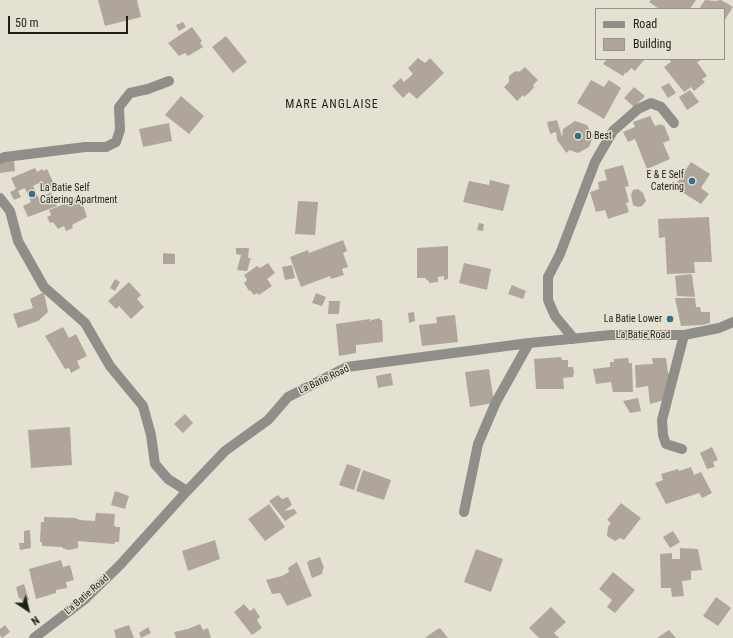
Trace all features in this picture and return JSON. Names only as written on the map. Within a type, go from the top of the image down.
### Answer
[{"type":"street","points":[[0,159],[5,157],[78,148],[106,147],[116,142],[120,130],[119,107],[130,93],[148,89],[168,81]]},
{"type":"street","points":[[574,339],[555,316],[548,300],[548,277],[560,254],[595,162],[613,131],[638,109],[651,103],[661,107],[674,123]]},
{"type":"street","points":[[0,198],[10,211],[18,241],[44,287],[85,323],[110,366],[143,406],[151,435],[155,464],[168,479],[187,491]]},
{"type":"street","name":"La Batie Road","points":[[34,638],[85,599],[100,585],[225,451],[268,420],[288,397],[347,367],[529,343],[611,335],[684,336],[719,328],[733,322]]},
{"type":"street","points":[[682,449],[666,444],[662,435],[662,420],[684,336]]},
{"type":"street","points":[[464,512],[478,444],[496,402],[529,343]]},
{"type":"building","points":[[98,0],[137,0],[141,17],[105,26]]},
{"type":"building","points":[[651,0],[696,0],[691,8],[658,8],[649,2]]},
{"type":"building","points":[[705,0],[721,0],[733,7],[725,19],[725,8],[700,8]]},
{"type":"building","points":[[183,22],[186,27],[179,31],[176,25]]},
{"type":"building","points":[[192,27],[202,41],[200,43],[203,47],[188,56],[185,53],[179,56],[168,43]]},
{"type":"building","points":[[226,36],[247,62],[233,73],[212,47]]},
{"type":"building","points":[[418,58],[425,63],[430,58],[444,73],[417,99],[409,92],[403,98],[392,86],[401,78],[404,82],[413,74],[408,68]]},
{"type":"building","points":[[606,60],[644,60],[635,71],[631,68],[623,76],[603,64]]},
{"type":"building","points":[[670,60],[699,60],[700,61],[697,62],[707,76],[702,79],[705,82],[694,91],[691,87],[684,92],[664,67],[671,62]]},
{"type":"building","points":[[525,67],[538,80],[533,85],[534,87],[530,92],[524,97],[523,95],[517,101],[504,87],[509,82],[509,76],[514,72],[519,72]]},
{"type":"building","points":[[591,80],[604,87],[609,80],[621,88],[604,119],[577,103]]},
{"type":"building","points":[[669,83],[676,93],[668,98],[661,87]]},
{"type":"building","points":[[634,87],[645,96],[634,107],[624,98]]},
{"type":"building","points":[[690,90],[699,102],[687,110],[679,97]]},
{"type":"building","points":[[181,96],[204,116],[189,134],[165,115]]},
{"type":"building","points":[[650,116],[655,126],[661,124],[662,126],[664,125],[670,140],[663,143],[670,159],[647,169],[635,139],[628,142],[623,132],[635,127],[633,122]]},
{"type":"building","name":"D Best","points":[[557,120],[562,137],[563,129],[575,121],[587,125],[592,134],[594,134],[589,147],[578,153],[569,150],[567,153],[557,140],[556,132],[550,134],[547,122]]},
{"type":"building","points":[[169,123],[172,141],[143,147],[139,129]]},
{"type":"building","points":[[14,160],[15,171],[0,173],[0,161]]},
{"type":"building","name":"E & E Self Catering","points":[[691,162],[710,174],[701,188],[709,194],[701,204],[674,187]]},
{"type":"building","points":[[623,165],[629,186],[625,187],[629,202],[626,203],[629,212],[608,219],[605,210],[596,212],[590,192],[599,189],[598,182],[607,180],[604,170]]},
{"type":"building","name":"La Batie Self Catering Apartment","points":[[35,168],[37,172],[42,169],[43,171],[47,169],[55,186],[43,192],[39,183],[33,186],[39,199],[51,192],[57,206],[28,217],[23,206],[31,202],[25,188],[18,191],[21,197],[14,200],[10,192],[16,189],[11,178]]},
{"type":"building","points":[[490,180],[510,185],[503,211],[463,202],[469,181],[489,185]]},
{"type":"building","points":[[638,189],[643,193],[646,201],[642,206],[638,207],[633,205],[631,195],[633,190]]},
{"type":"building","points":[[80,196],[87,217],[72,225],[73,228],[66,231],[64,226],[58,229],[53,222],[50,223],[47,217],[51,215],[49,210]]},
{"type":"building","points":[[298,201],[318,202],[315,235],[295,234]]},
{"type":"building","points":[[709,217],[712,262],[694,262],[695,273],[667,274],[665,237],[659,238],[658,219]]},
{"type":"building","points":[[479,223],[484,224],[483,231],[477,230]]},
{"type":"building","points":[[343,240],[347,251],[343,253],[348,267],[342,269],[344,275],[331,279],[330,276],[301,287],[290,257],[308,250],[309,253]]},
{"type":"building","points":[[448,246],[448,279],[444,280],[444,276],[438,277],[438,282],[429,283],[426,278],[417,278],[417,248]]},
{"type":"building","points":[[236,248],[249,248],[248,258],[251,258],[247,271],[237,270],[241,255],[236,254]]},
{"type":"building","points":[[163,253],[175,254],[175,264],[163,264]]},
{"type":"building","points":[[268,263],[275,273],[267,279],[272,286],[259,295],[257,293],[254,295],[250,290],[249,291],[244,283],[247,280],[244,275],[257,266],[260,268]]},
{"type":"building","points":[[464,263],[491,269],[487,290],[459,283]]},
{"type":"building","points":[[292,265],[295,278],[285,280],[282,267]]},
{"type":"building","points":[[692,275],[695,297],[677,296],[675,276]]},
{"type":"building","points":[[115,279],[120,282],[115,291],[110,288]]},
{"type":"building","points":[[129,282],[141,295],[137,299],[144,307],[131,319],[119,306],[116,309],[108,301]]},
{"type":"building","points":[[512,285],[526,291],[523,299],[508,294]]},
{"type":"building","points":[[44,292],[48,312],[38,321],[18,328],[13,314],[33,308],[30,299]]},
{"type":"building","points":[[316,293],[326,297],[322,306],[312,303]]},
{"type":"building","points":[[675,298],[695,298],[696,307],[700,307],[701,312],[710,312],[710,323],[681,326]]},
{"type":"building","points":[[329,301],[340,301],[339,314],[328,314]]},
{"type":"building","points":[[414,312],[415,321],[409,323],[408,313]]},
{"type":"building","points":[[455,315],[458,342],[422,346],[419,325],[437,323],[436,317]]},
{"type":"building","points":[[380,318],[380,320],[382,320],[383,342],[356,345],[356,353],[339,356],[336,324],[370,319],[371,321]]},
{"type":"building","points":[[63,327],[69,338],[76,334],[87,356],[77,361],[80,368],[71,373],[69,368],[65,369],[45,336]]},
{"type":"building","points":[[561,357],[562,360],[568,360],[568,367],[573,367],[574,372],[573,377],[563,378],[564,389],[536,389],[534,359]]},
{"type":"building","points":[[628,358],[629,363],[632,363],[633,392],[613,392],[611,382],[596,384],[593,369],[610,367],[610,362],[614,362],[614,359]]},
{"type":"building","points":[[652,358],[666,358],[668,373],[672,373],[668,399],[650,404],[648,386],[636,388],[635,365],[653,364]]},
{"type":"building","points":[[489,369],[494,403],[470,407],[465,372]]},
{"type":"building","points":[[391,373],[393,385],[378,388],[376,376]]},
{"type":"building","points":[[638,398],[641,411],[630,413],[623,401]]},
{"type":"building","points":[[185,414],[193,423],[183,433],[174,424]]},
{"type":"building","points":[[70,427],[72,465],[31,468],[28,430]]},
{"type":"building","points":[[712,447],[718,460],[713,462],[715,467],[707,469],[700,453]]},
{"type":"building","points":[[347,464],[361,469],[354,490],[339,485]]},
{"type":"building","points":[[691,467],[694,475],[701,472],[712,493],[702,498],[699,493],[666,504],[655,483],[663,480],[661,474]]},
{"type":"building","points":[[363,470],[391,480],[384,500],[356,491]]},
{"type":"building","points":[[115,491],[129,496],[125,509],[111,505]]},
{"type":"building","points":[[278,495],[282,499],[288,497],[292,505],[284,511],[294,509],[297,513],[285,521],[269,501]]},
{"type":"building","points":[[621,503],[641,518],[624,540],[620,538],[615,541],[607,536],[608,527],[611,523],[607,520]]},
{"type":"building","points":[[269,504],[285,527],[265,541],[248,519]]},
{"type":"building","points":[[96,513],[115,514],[114,525],[116,527],[120,527],[119,542],[115,542],[114,544],[78,541],[78,548],[69,550],[62,547],[42,546],[42,542],[40,542],[41,522],[44,522],[44,517],[76,518],[79,520],[95,521]]},
{"type":"building","points":[[30,530],[31,548],[20,550],[19,543],[24,543],[24,531]]},
{"type":"building","points":[[673,531],[680,542],[670,548],[663,537]]},
{"type":"building","points":[[215,540],[220,559],[188,571],[182,551]]},
{"type":"building","points":[[680,548],[698,549],[702,570],[691,571],[691,580],[682,581],[684,596],[672,597],[671,588],[661,588],[660,554],[672,553],[672,559],[680,559]]},
{"type":"building","points":[[476,549],[503,559],[491,592],[464,582]]},
{"type":"building","points":[[320,557],[324,568],[322,574],[312,578],[307,563],[308,561]]},
{"type":"building","points":[[61,560],[63,567],[70,565],[74,580],[66,582],[67,588],[56,590],[56,593],[36,599],[29,569]]},
{"type":"building","points":[[297,562],[312,596],[287,606],[280,593],[272,594],[266,580],[282,576],[289,572],[288,568]]},
{"type":"building","points":[[613,572],[635,590],[615,613],[607,607],[612,600],[599,589]]},
{"type":"building","points":[[24,584],[29,600],[23,603],[21,598],[19,599],[16,587]]},
{"type":"building","points":[[716,597],[731,608],[718,626],[703,616]]},
{"type":"building","points":[[244,604],[250,611],[254,608],[260,617],[257,620],[262,628],[252,635],[234,612]]},
{"type":"building","points":[[551,607],[566,622],[554,633],[559,638],[539,638],[529,628]]},
{"type":"building","points":[[200,624],[203,630],[208,628],[211,638],[176,638],[174,632],[188,629]]},
{"type":"building","points":[[5,625],[10,632],[2,638],[0,635],[0,629]]},
{"type":"building","points":[[129,625],[134,638],[116,638],[114,630]]},
{"type":"building","points":[[148,627],[151,633],[141,638],[139,633]]},
{"type":"building","points":[[440,628],[448,638],[425,638],[436,630]]},
{"type":"building","points":[[669,630],[676,638],[657,638]]},
{"type":"place","name":"D Best","points":[[578,136]]},
{"type":"place","name":"E & E Self Catering","points":[[692,181]]},
{"type":"place","name":"La Batie Self Catering Apartment","points":[[32,194]]},
{"type":"place","name":"La Batie Lower","points":[[670,319]]},
{"type":"district","name":"MARE ANGLAISE","points":[[332,105]]}]
